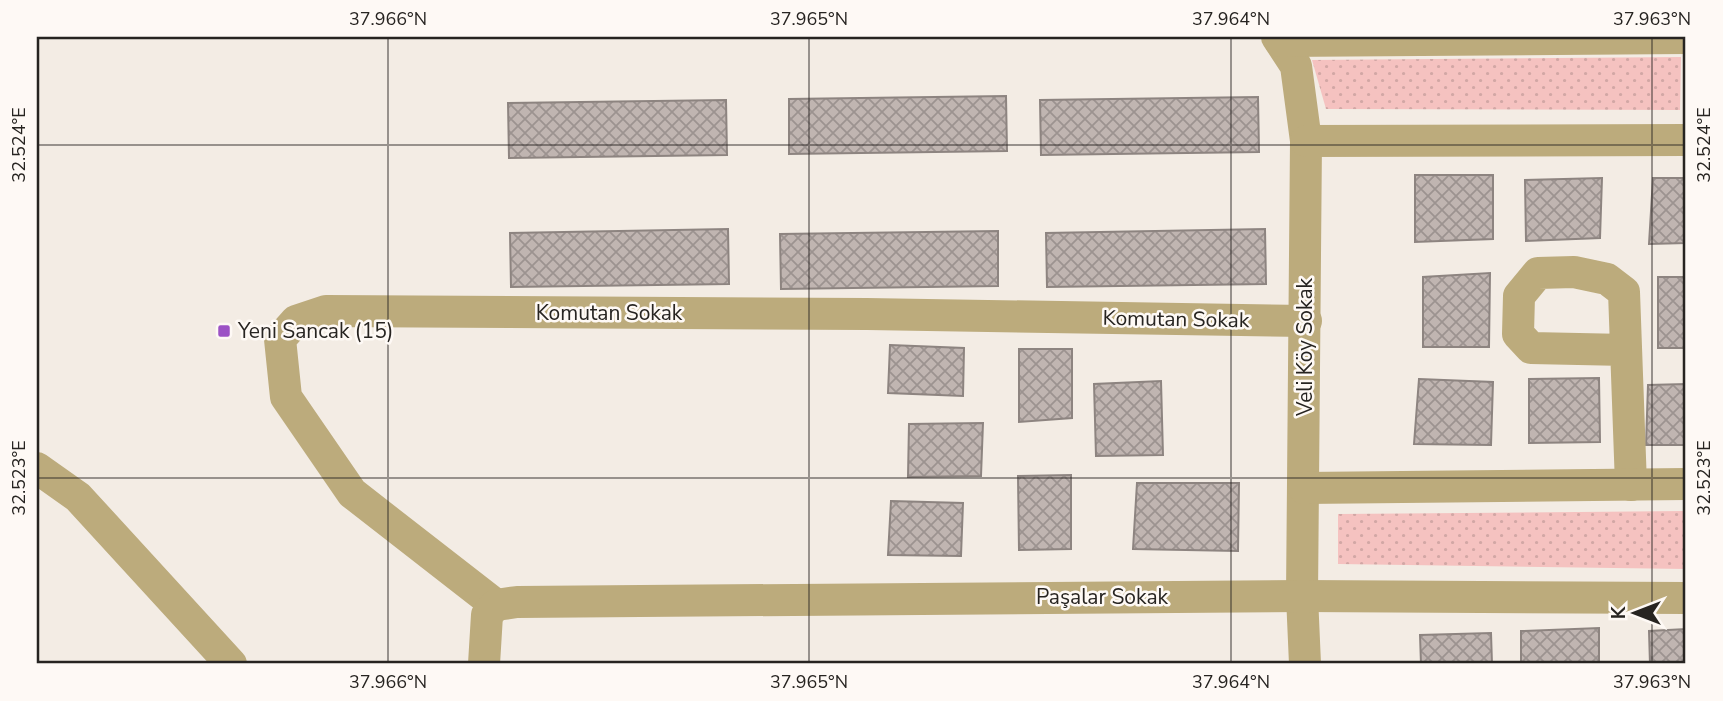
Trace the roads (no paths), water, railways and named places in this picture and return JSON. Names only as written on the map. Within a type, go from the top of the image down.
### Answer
[{"type":"street","points":[[1279,39],[1686,38]]},
{"type":"street","name":"Veli Köy Sokak","points":[[1279,39],[1296,66],[1306,141],[1302,596],[1305,664]]},
{"type":"street","points":[[1306,141],[1686,140]]},
{"type":"street","name":"Komutan Sokak","points":[[507,604],[352,493],[285,397],[280,339],[296,321],[326,312],[340,312],[867,314],[1306,321]]},
{"type":"street","points":[[1626,350],[1631,485]]},
{"type":"street","points":[[37,468],[78,497],[231,664]]},
{"type":"street","points":[[1304,488],[1686,484]]},
{"type":"street","name":"Paşalar Sokak","points":[[507,604],[1302,596],[1686,598]]},
{"type":"street","points":[[484,664],[487,615],[507,604]]},
{"type":"place","name":"Yeni Sancak (15)","points":[[224,331]]}]
